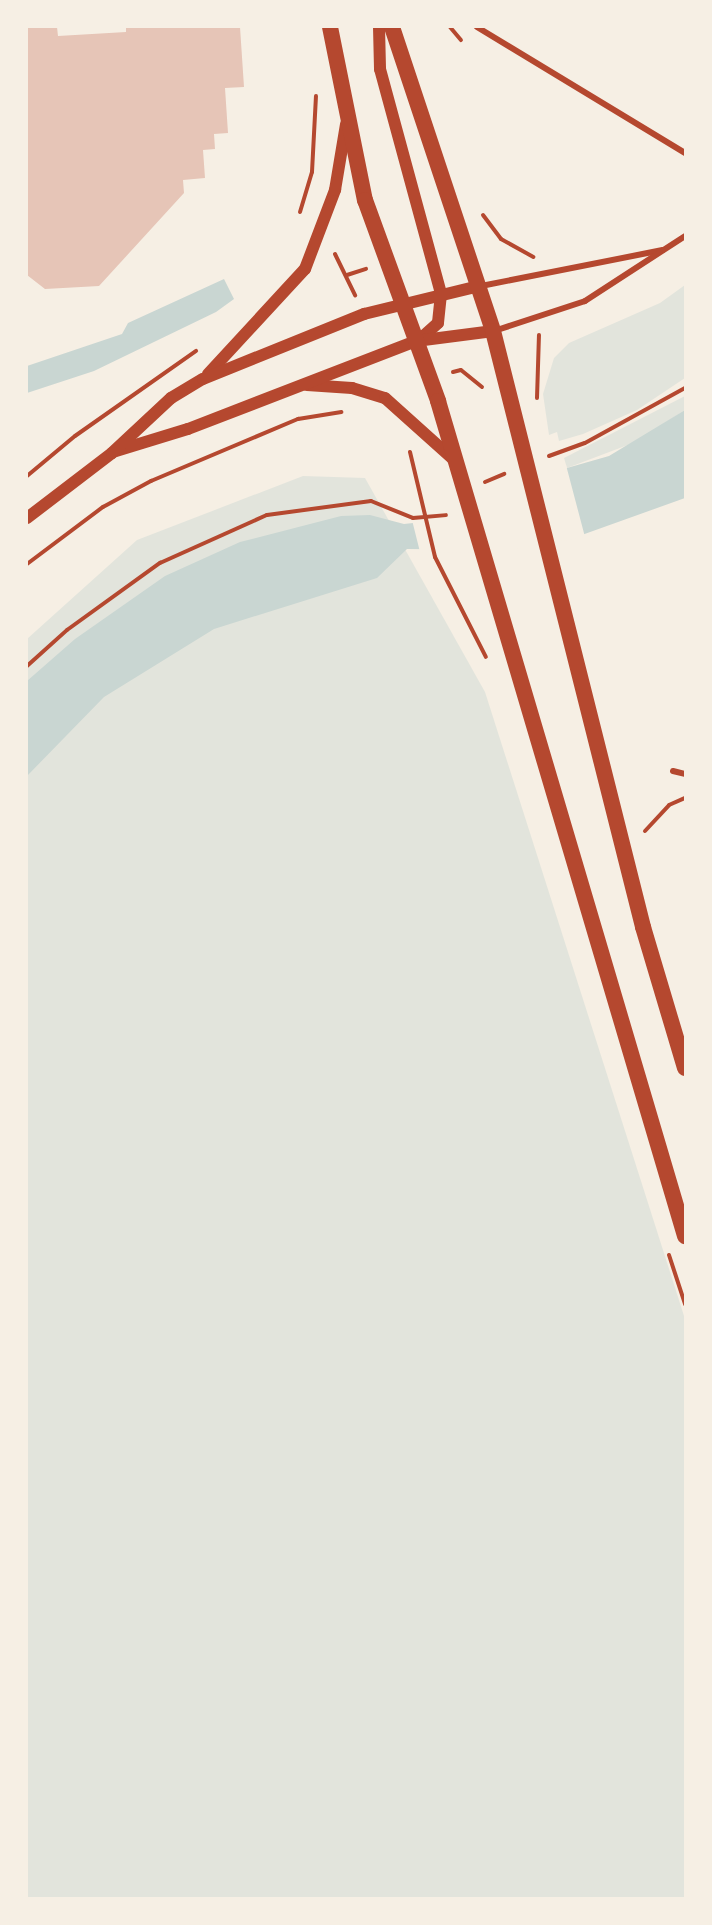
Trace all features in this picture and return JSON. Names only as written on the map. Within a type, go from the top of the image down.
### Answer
[{"type":"highway","points":[[330,27],[346,116],[366,200],[399,303],[416,341],[574,848],[685,1236]]},
{"type":"highway","points":[[392,27],[493,331],[549,554],[685,1068]]},
{"type":"main road","points":[[379,27],[380,69],[441,294],[438,322],[416,341]]},
{"type":"main road","points":[[203,379],[305,269],[335,190],[346,116]]},
{"type":"main road","points":[[27,518],[112,453],[171,398],[203,379],[399,303],[479,286]]},
{"type":"main road","points":[[112,453],[188,429],[416,341],[493,331]]},
{"type":"main road","points":[[291,388],[329,385],[384,398],[454,460]]},
{"type":"street","points":[[477,27],[685,153]]},
{"type":"street","points":[[493,331],[585,300],[685,236]]},
{"type":"street","points":[[479,286],[668,249]]},
{"type":"street","points":[[673,771],[685,774]]},
{"type":"path","points":[[296,226],[312,172],[316,91]]},
{"type":"path","points":[[27,477],[132,393],[207,344]]},
{"type":"path","points":[[538,409],[542,346]]},
{"type":"path","points":[[543,458],[585,443],[685,388]]},
{"type":"path","points":[[27,564],[103,507],[151,481],[298,419],[348,413]]},
{"type":"path","points":[[416,470],[435,556],[449,581]]},
{"type":"path","points":[[479,484],[511,471]]},
{"type":"path","points":[[27,666],[67,630],[160,563],[267,515],[371,501],[413,518],[460,513]]},
{"type":"path","points":[[644,832],[669,805],[685,798]]},
{"type":"shaded area","points":[[224,279],[234,299],[216,312],[94,371],[27,393],[27,366],[122,334],[128,323]]},
{"type":"shaded area","points":[[685,285],[685,378],[637,410],[583,434],[559,441],[557,432],[549,435],[543,394],[554,358],[569,343],[660,303]]},
{"type":"shaded area","points":[[685,396],[685,410],[633,443],[567,468],[564,458]]},
{"type":"shaded area","points":[[685,410],[685,498],[579,536],[489,550],[407,549],[377,578],[214,629],[104,697],[27,776],[27,681],[75,639],[165,576],[240,542],[341,516],[370,515],[404,524],[468,517],[567,468],[609,456]]},
{"type":"shaded area","points":[[303,476],[365,478],[485,692],[685,1319],[685,1898],[27,1898],[27,639],[137,540]]},
{"type":"pier","points":[[566,465],[585,537],[489,553],[420,552],[412,520],[466,515],[477,499]]},
{"type":"building","points":[[27,27],[57,27],[58,36],[126,32],[126,27],[240,27],[244,87],[225,88],[228,133],[214,134],[215,149],[203,150],[205,178],[183,180],[184,193],[99,286],[45,289],[27,275]]}]
